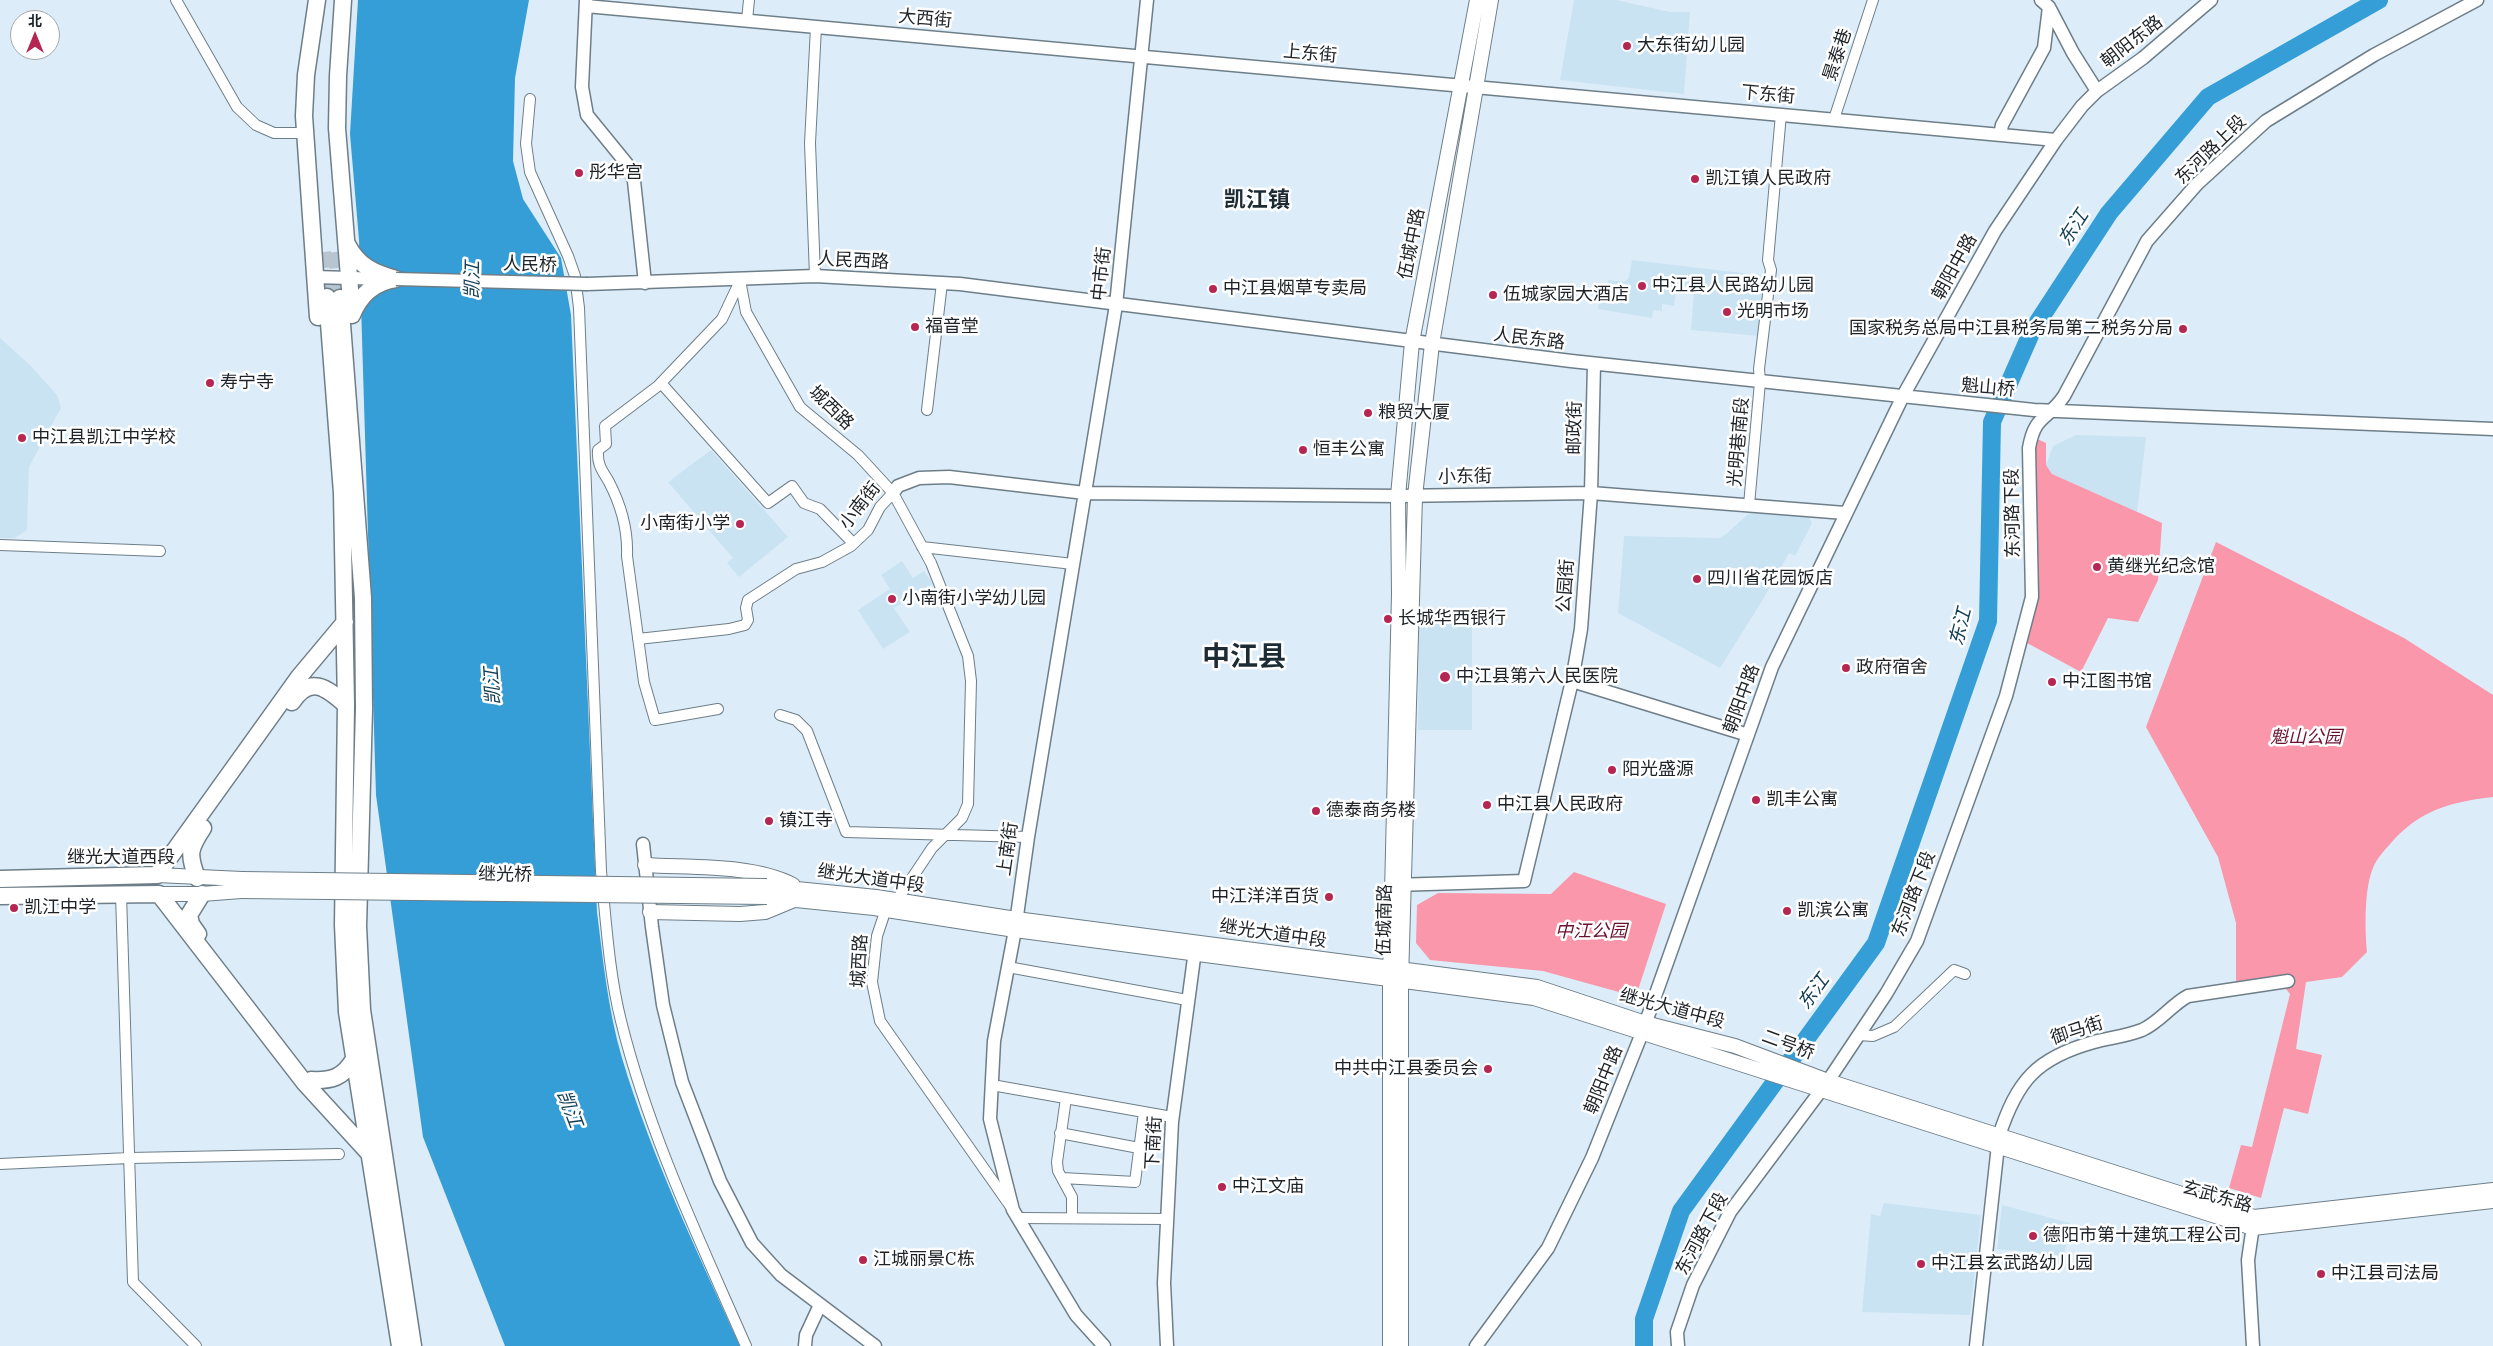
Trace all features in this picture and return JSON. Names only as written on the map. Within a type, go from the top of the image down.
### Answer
[{"type":"main road","points":[[317,0],[306,75],[304,133],[314,277],[338,555],[345,598]]},
{"type":"main road","points":[[321,0],[313,100],[315,159],[339,249],[351,278],[367,532],[363,598],[364,709],[358,926],[362,1010],[374,1145],[400,1346]]},
{"type":"main road","points":[[333,0],[326,100],[328,158],[339,249],[370,271],[396,279]]},
{"type":"main road","points":[[339,249],[337,101],[343,0]]},
{"type":"main road","name":"伍城中路","points":[[1398,496],[1412,342],[1477,0]]},
{"type":"main road","name":"伍城中路","points":[[1415,496],[1432,344],[1491,0]]},
{"type":"main road","points":[[353,312],[369,290],[382,282],[396,279]]},
{"type":"main road","points":[[363,598],[333,297],[345,598],[346,705],[343,925],[347,1012],[354,1059],[374,1145],[413,1346]]},
{"type":"main road","name":"伍城南路","points":[[1390,1346],[1398,884],[1398,496]]},
{"type":"main road","name":"伍城南路","points":[[1398,884],[1415,496]]},
{"type":"main road","points":[[158,875],[299,677],[345,622]]},
{"type":"main road","points":[[197,878],[190,852],[195,840],[299,692],[308,686],[322,687],[346,705]]},
{"type":"main road","points":[[645,865],[751,871],[775,876],[798,893],[765,912],[740,914],[650,912]]},
{"type":"main road","name":"继光大道西段","points":[[0,879],[158,875],[197,878],[242,885]]},
{"type":"main road","name":"继光大道西段","points":[[0,896],[202,894],[242,885]]},
{"type":"main road","name":"继光桥","points":[[242,885],[767,891],[798,893]]},
{"type":"main road","name":"继光大道中段","points":[[798,893],[1015,924],[1396,974],[1534,998],[1733,1052]]},
{"type":"main road","points":[[159,894],[304,1082],[374,1145]]},
{"type":"main road","points":[[202,894],[189,915],[190,924],[310,1080],[374,1145]]},
{"type":"main road","name":"伍城南路","points":[[1396,974],[1402,1346]]},
{"type":"main road","name":"二号桥","points":[[1733,1052],[1824,1085],[1998,1141]]},
{"type":"main road","points":[[310,1080],[333,1080],[348,1069],[354,1059]]},
{"type":"main road","name":"玄武东路","points":[[1998,1141],[2253,1223],[2493,1201]]},
{"type":"main road","name":"玄武东路","points":[[2253,1223],[2493,1190]]},
{"type":"street","points":[[176,0],[237,107],[256,125],[274,133],[304,133]]},
{"type":"street","points":[[747,20],[748,0]]},
{"type":"street","name":"中市街","points":[[1085,493],[1116,305],[1147,0]]},
{"type":"street","name":"景泰巷","points":[[1834,119],[1873,0]]},
{"type":"street","name":"朝阳东路","points":[[2097,91],[2143,58],[2212,0]]},
{"type":"street","name":"东河路上段","points":[[2054,411],[2147,241],[2197,184],[2266,121],[2374,55],[2477,0]]},
{"type":"street","points":[[586,1],[582,87],[587,115],[627,164],[634,181],[645,283]]},
{"type":"street","name":"大西街","points":[[586,1],[816,27],[1141,56]]},
{"type":"street","points":[[2045,4],[2097,91]]},
{"type":"street","points":[[2000,135],[2002,125],[2044,48],[2045,4]]},
{"type":"street","points":[[815,276],[810,143],[816,27]]},
{"type":"street","name":"上东街","points":[[1141,56],[1476,86]]},
{"type":"street","name":"下东街","points":[[1476,86],[2056,140]]},
{"type":"street","name":"朝阳中路","points":[[1476,1346],[1548,1248],[1592,1158],[1643,1028],[1772,667],[1903,396],[1994,231],[2056,140],[2082,106],[2097,91]]},
{"type":"street","points":[[530,99],[526,144],[530,172],[568,256],[575,276],[579,308],[601,871],[620,1019],[642,1097],[666,1161],[746,1346]]},
{"type":"street","name":"光明巷南段","points":[[1749,505],[1760,382],[1759,369],[1771,270],[1768,260],[1782,114]]},
{"type":"street","name":"人民西路","points":[[587,284],[815,276],[942,283],[1116,305]]},
{"type":"street","name":"人民桥","points":[[314,277],[587,284]]},
{"type":"street","points":[[718,709],[655,720],[644,682],[627,556],[628,538],[609,482],[597,464],[598,450],[606,444],[605,426],[661,383],[722,319],[740,280]]},
{"type":"street","name":"城西路","points":[[740,280],[746,312],[800,407],[858,455],[893,493],[922,547],[960,633],[968,656],[971,681],[968,804],[962,818],[932,848],[891,905],[876,936],[872,982],[880,1021],[1015,1214],[1076,1315],[1104,1346]]},
{"type":"street","points":[[927,410],[942,283]]},
{"type":"street","name":"人民东路","points":[[1116,305],[1594,364],[1938,401]]},
{"type":"street","name":"邮政街","points":[[1591,493],[1594,364]]},
{"type":"street","points":[[661,383],[768,503],[792,486],[804,503],[820,509],[853,543]]},
{"type":"street","name":"魁山桥","points":[[1938,401],[2034,410],[2493,429]]},
{"type":"street","name":"东河路下段","points":[[1678,1346],[1677,1332],[1693,1285],[1730,1212],[1824,1085],[1859,1034],[1916,941],[2006,696],[2032,598],[2029,448],[2032,432],[2039,420],[2054,411]]},
{"type":"street","name":"小南街","points":[[638,639],[729,629],[745,625],[748,620],[746,608],[748,600],[796,569],[822,562],[853,543],[868,530],[880,507],[898,486],[919,478],[949,477],[1085,493]]},
{"type":"street","name":"小东街","points":[[1085,493],[1398,496],[1591,493],[1846,513]]},
{"type":"street","name":"上南街","points":[[1015,1214],[990,1119],[994,1041],[1008,967],[1085,493]]},
{"type":"street","name":"公园街","points":[[1398,884],[1524,881],[1572,681],[1581,629],[1591,493]]},
{"type":"street","points":[[0,545],[160,551]]},
{"type":"street","points":[[922,547],[1073,564]]},
{"type":"street","points":[[1572,681],[1748,735]]},
{"type":"street","points":[[780,715],[796,720],[807,731],[846,832],[1028,837]]},
{"type":"street","points":[[643,844],[650,912],[664,1004],[682,1082],[720,1181],[752,1243],[781,1275],[875,1346]]},
{"type":"street","points":[[121,894],[133,1282],[196,1346]]},
{"type":"street","name":"下南街","points":[[1168,1346],[1164,1283],[1172,1117],[1195,948]]},
{"type":"street","points":[[1008,967],[1187,1000]]},
{"type":"street","points":[[1859,1034],[1873,1036],[1894,1027],[1948,974],[1954,970],[1965,974]]},
{"type":"street","name":"御马街","points":[[1976,1346],[1998,1141],[2009,1105],[2022,1084],[2049,1059],[2079,1046],[2142,1030],[2160,1019],[2177,1001],[2188,996],[2288,981]]},
{"type":"street","points":[[992,1085],[1172,1117]]},
{"type":"street","points":[[1066,1098],[1057,1162],[1058,1171],[1072,1196],[1072,1218]]},
{"type":"street","points":[[1062,1178],[1135,1182],[1144,1112]]},
{"type":"street","points":[[1060,1133],[1139,1148]]},
{"type":"street","points":[[0,1164],[129,1158],[339,1154]]},
{"type":"street","points":[[1015,1214],[1072,1218],[1168,1219]]},
{"type":"street","points":[[2253,1223],[2248,1260],[2253,1346]]},
{"type":"street","points":[[805,1346],[806,1335],[820,1305]]},
{"type":"shaded area","name":"大东街幼儿园","points":[[1574,0],[1616,0],[1670,12],[1690,12],[1684,94],[1560,80]]},
{"type":"shaded area","points":[[1632,260],[1767,276],[1759,336],[1691,330],[1694,293],[1676,290],[1674,306],[1662,304],[1662,311],[1653,310],[1652,318],[1598,309],[1600,291],[1607,291],[1608,280],[1625,282],[1629,277]]},
{"type":"shaded area","name":"中江县凯江中学校","points":[[0,338],[30,365],[57,395],[61,408],[29,467],[27,530],[15,538],[0,538]]},
{"type":"shaded area","points":[[2076,435],[2146,437],[2137,512],[2052,474],[2046,465],[2053,446]]},
{"type":"shaded area","name":"小南街小学","points":[[711,450],[788,537],[739,577],[727,563],[733,558],[668,482]]},
{"type":"shaded area","name":"四川省花园饭店","points":[[1749,513],[1809,517],[1812,523],[1795,556],[1789,553],[1762,601],[1720,668],[1618,613],[1624,536],[1719,538],[1725,535]]},
{"type":"shaded area","name":"小南街小学幼儿园","points":[[902,561],[913,578],[924,571],[933,584],[894,608],[910,632],[883,649],[858,610],[890,589],[881,575]]},
{"type":"shaded area","name":"中江县第六人民医院","points":[[1419,623],[1472,624],[1472,730],[1418,730]]},
{"type":"shaded area","name":"中江县玄武路幼儿园","points":[[1884,1203],[1981,1215],[1970,1315],[1862,1312],[1871,1214],[1880,1216]]},
{"type":"shaded area","name":"德阳市第十建筑工程公司","points":[[2002,1205],[2070,1223],[2064,1256],[1997,1249]]},
{"type":"green space","name":"黄继光纪念馆","points":[[2035,438],[2046,443],[2046,465],[2052,474],[2162,523],[2158,580],[2138,622],[2108,618],[2081,672],[2027,643],[2033,620],[2036,596],[2038,548],[2033,451]]},
{"type":"green space","name":"魁山公园","points":[[2216,542],[2404,638],[2493,695],[2493,797],[2437,809],[2425,815],[2402,832],[2378,858],[2370,877],[2366,909],[2367,952],[2342,977],[2306,982],[2296,1049],[2322,1055],[2308,1114],[2284,1108],[2261,1198],[2229,1188],[2241,1145],[2252,1147],[2290,994],[2285,988],[2236,992],[2236,923],[2218,857],[2146,727]]},
{"type":"green space","name":"中江公园","points":[[1574,872],[1666,904],[1638,990],[1626,994],[1543,971],[1430,960],[1416,943],[1417,905],[1438,893],[1551,894]]},
{"type":"water","name":"凯江","points":[[358,0],[529,0],[515,78],[513,161],[523,199],[561,258],[571,315],[597,912],[606,985],[622,1058],[647,1132],[676,1204],[740,1346],[505,1346],[423,1137],[376,795],[359,240],[350,134]]},
{"type":"waterway","name":"东江","points":[[1644,1346],[1644,1319],[1681,1211],[1876,943],[1988,621],[1992,422],[2032,331],[2109,213],[2208,97],[2379,0]]},
{"type":"tunnel","points":[[323,252],[327,297]]},
{"type":"tunnel","points":[[336,252],[340,298]]},
{"type":"place","name":"大东街幼儿园","points":[[1627,46]]},
{"type":"place","name":"彤华宫","points":[[579,173]]},
{"type":"place","name":"凯江镇人民政府","points":[[1695,179]]},
{"type":"place","name":"中江县人民路幼儿园","points":[[1642,286]]},
{"type":"place","name":"中江县烟草专卖局","points":[[1213,289]]},
{"type":"place","name":"伍城家园大酒店","points":[[1493,295]]},
{"type":"place","name":"光明市场","points":[[1727,312]]},
{"type":"place","name":"福音堂","points":[[915,327]]},
{"type":"place","name":"国家税务总局中江县税务局第二税务分局","points":[[2183,329]]},
{"type":"place","name":"寿宁寺","points":[[210,383]]},
{"type":"place","name":"粮贸大厦","points":[[1368,413]]},
{"type":"place","name":"中江县凯江中学校","points":[[22,438]]},
{"type":"place","name":"恒丰公寓","points":[[1303,450]]},
{"type":"place","name":"小南街小学","points":[[740,524]]},
{"type":"place","name":"黄继光纪念馆","points":[[2097,567]]},
{"type":"place","name":"四川省花园饭店","points":[[1697,579]]},
{"type":"place","name":"小南街小学幼儿园","points":[[892,599]]},
{"type":"place","name":"长城华西银行","points":[[1388,619]]},
{"type":"place","name":"政府宿舍","points":[[1846,668]]},
{"type":"place","name":"中江县第六人民医院","points":[[1445,677]]},
{"type":"place","name":"中江图书馆","points":[[2052,682]]},
{"type":"place","name":"阳光盛源","points":[[1612,770]]},
{"type":"place","name":"凯丰公寓","points":[[1756,800]]},
{"type":"place","name":"中江县人民政府","points":[[1487,805]]},
{"type":"place","name":"德泰商务楼","points":[[1316,811]]},
{"type":"place","name":"镇江寺","points":[[769,821]]},
{"type":"place","name":"中江洋洋百货","points":[[1329,897]]},
{"type":"place","name":"凯江中学","points":[[14,908]]},
{"type":"place","name":"凯滨公寓","points":[[1787,911]]},
{"type":"place","name":"中共中江县委员会","points":[[1488,1069]]},
{"type":"place","name":"中江文庙","points":[[1222,1187]]},
{"type":"place","name":"德阳市第十建筑工程公司","points":[[2033,1236]]},
{"type":"place","name":"江城丽景C栋","points":[[863,1260]]},
{"type":"place","name":"中江县玄武路幼儿园","points":[[1921,1264]]},
{"type":"place","name":"中江县司法局","points":[[2321,1274]]},
{"type":"district","name":"凯江镇","points":[[1257,201]]},
{"type":"district","name":"中江县","points":[[1244,658]]}]
